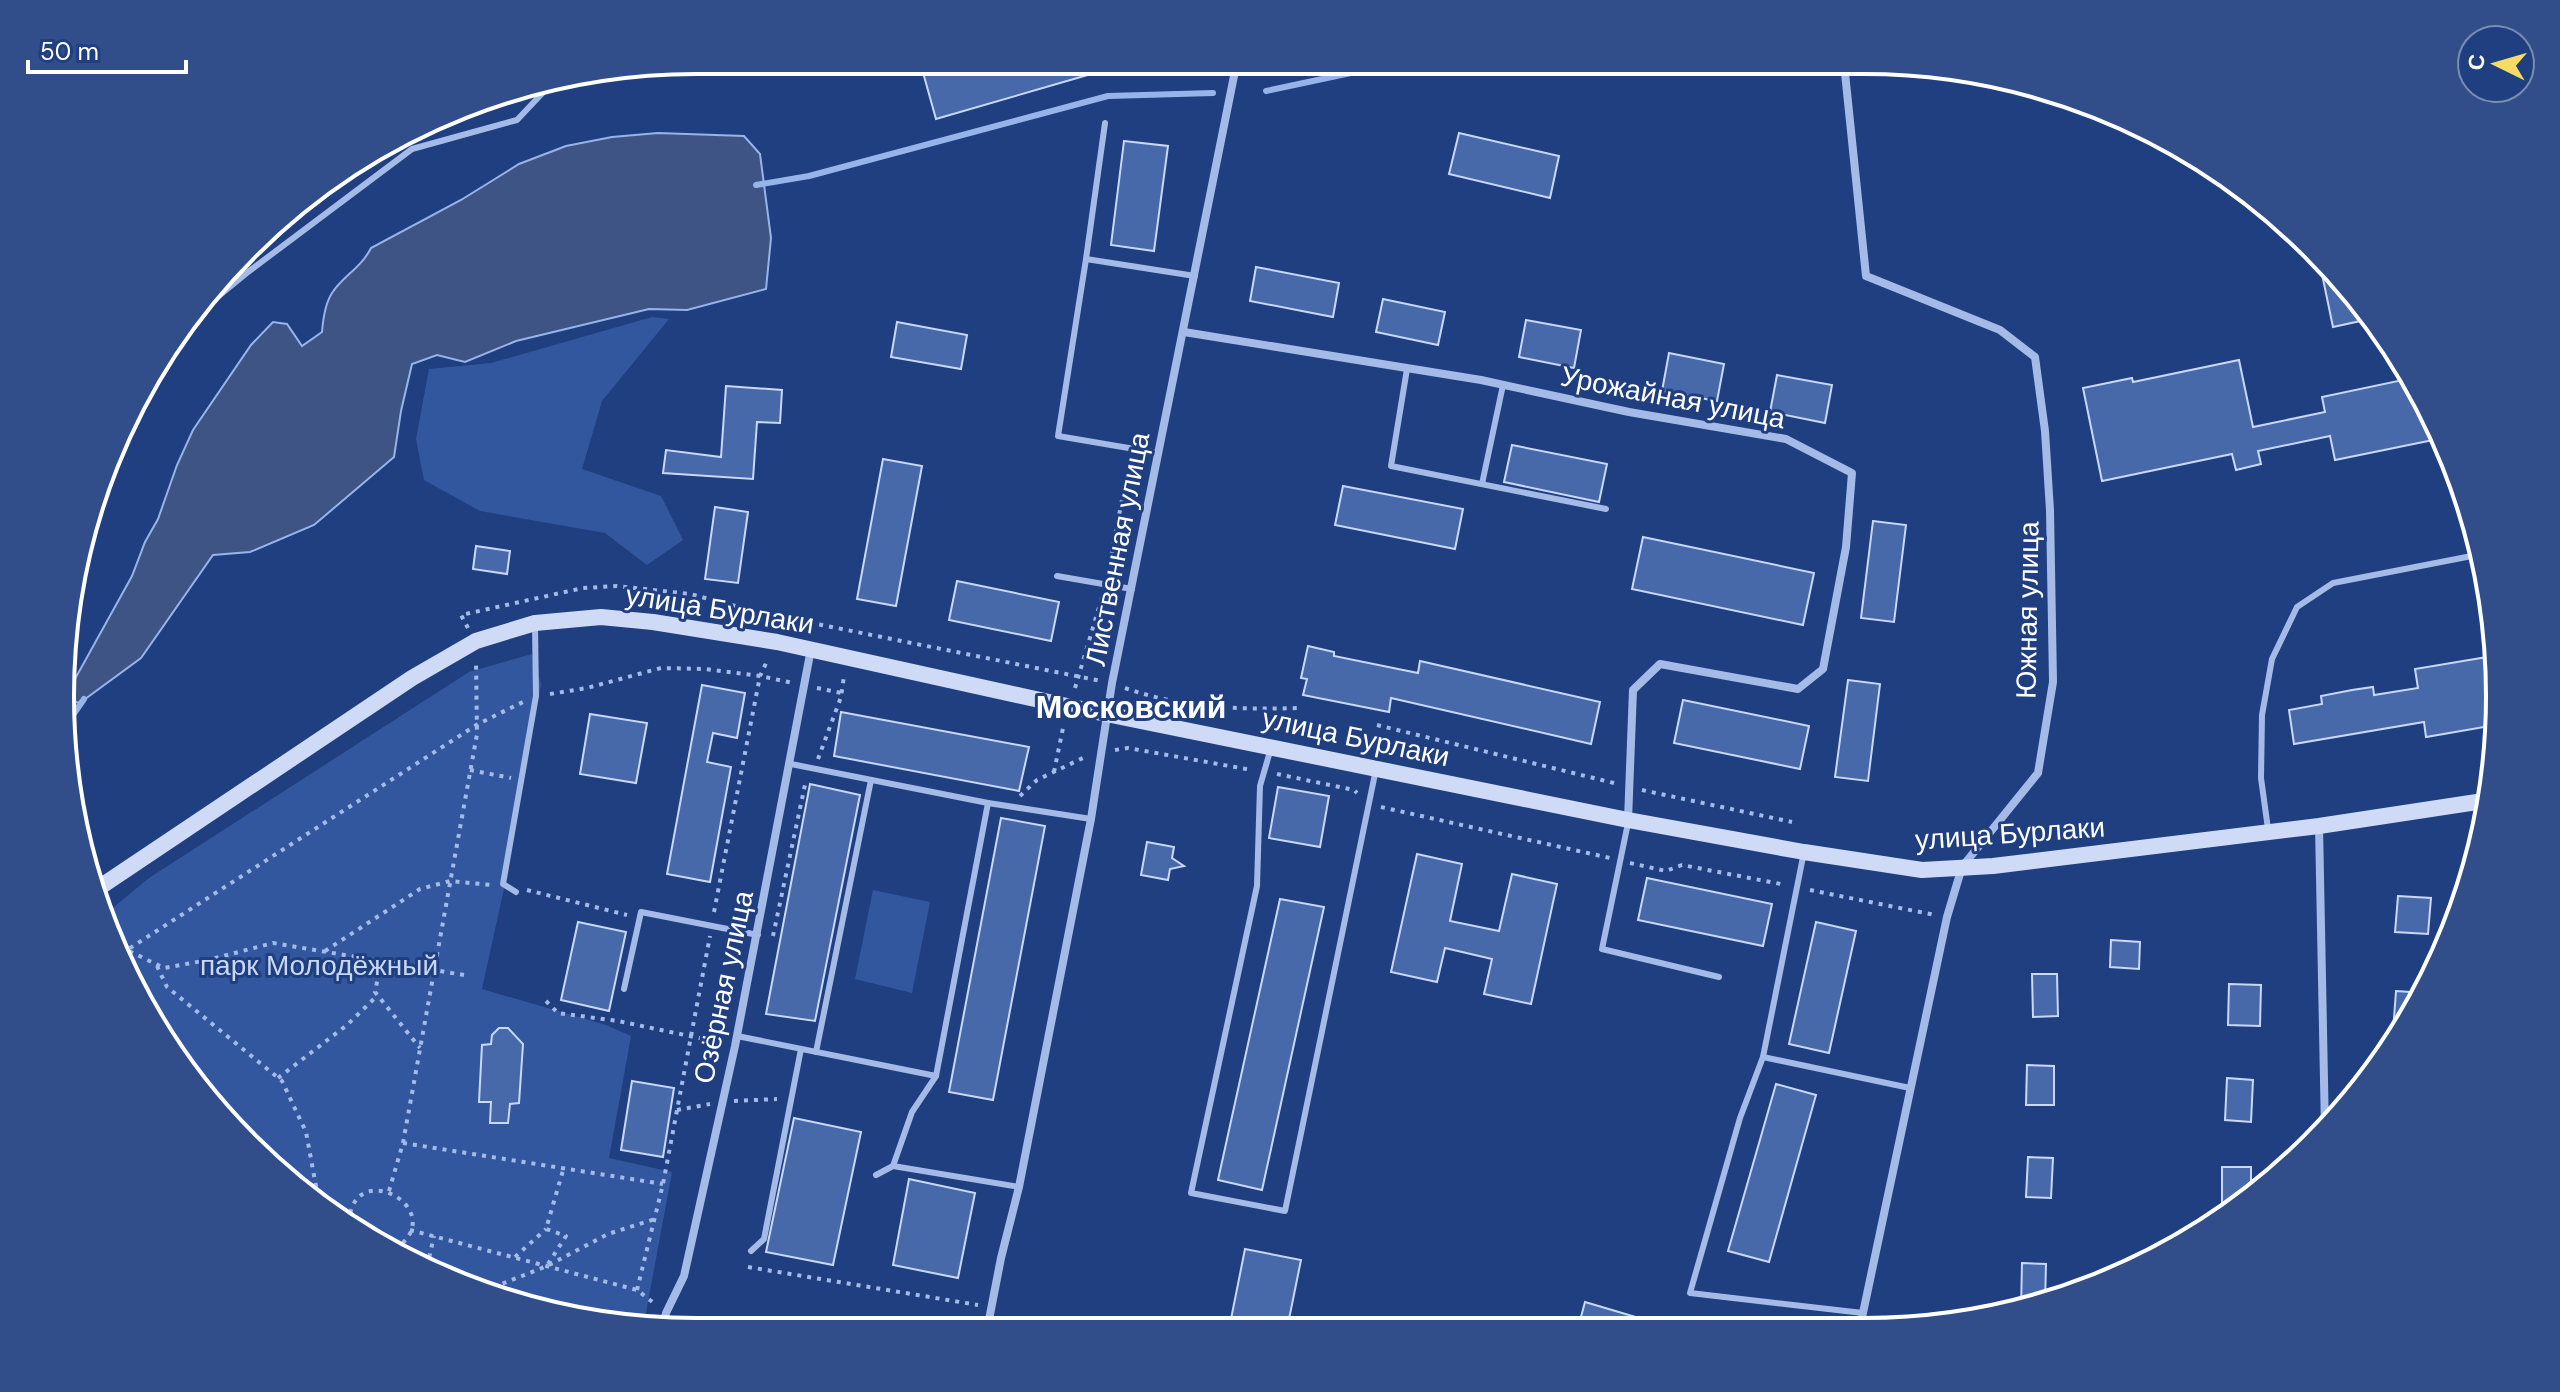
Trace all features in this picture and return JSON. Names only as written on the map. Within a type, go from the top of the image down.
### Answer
[{"type":"street","name":"Лиственная улица","points":[[988,1318],[1019,1187],[1091,819],[1112,683],[1234,74]]},
{"type":"street","name":"Южная улица","points":[[1845,74],[1866,276],[2000,330],[2035,357],[2045,431],[2050,510],[2053,682],[2038,773],[1962,867],[1944,928],[1862,1318]]},
{"type":"street","name":"Урожайная улица","points":[[1184,332],[1503,385],[1629,412],[1786,439],[1852,473],[1846,547],[1823,669],[1798,689],[1660,664],[1633,690],[1628,820]]},
{"type":"street","name":"улица Бурлаки","points":[[104,885],[412,678],[476,641],[535,623],[601,617],[653,622],[811,648],[1108,714],[1628,820],[1922,870],[1993,866],[2319,826],[2477,802]]},
{"type":"street","name":"Озёрная улица","points":[[665,1317],[684,1276],[736,1041],[811,648]]},
{"type":"street","points":[[2319,826],[2325,1114]]},
{"type":"lane","points":[[222,293],[412,149],[517,120],[542,93]]},
{"type":"lane","points":[[1105,123],[1058,436],[1158,453]]},
{"type":"lane","points":[[1086,259],[1195,276]]},
{"type":"lane","points":[[1407,369],[1391,466],[1606,509]]},
{"type":"lane","points":[[1482,484],[1503,385]]},
{"type":"lane","points":[[2268,832],[2261,778],[2262,715],[2272,659],[2297,607],[2333,583],[2470,556]]},
{"type":"lane","points":[[1057,576],[1132,589]]},
{"type":"lane","points":[[516,892],[503,884],[536,696],[535,623]]},
{"type":"lane","points":[[1271,746],[1260,786],[1257,886],[1191,1193],[1285,1211],[1376,769]]},
{"type":"lane","points":[[791,764],[988,803],[1091,819]]},
{"type":"lane","points":[[816,1052],[871,780]]},
{"type":"lane","points":[[893,1166],[912,1112],[936,1076],[988,803]]},
{"type":"lane","points":[[1628,820],[1602,949],[1719,977]]},
{"type":"lane","points":[[1804,852],[1763,1057],[1740,1118],[1690,1293],[1863,1313]]},
{"type":"lane","points":[[624,989],[641,912],[708,928],[758,935]]},
{"type":"lane","points":[[736,1041],[801,1049],[936,1076]]},
{"type":"lane","points":[[751,1251],[764,1239],[801,1049]]},
{"type":"lane","points":[[1763,1057],[1910,1088]]},
{"type":"lane","points":[[876,1175],[893,1166],[1019,1187]]},
{"type":"path","points":[[1080,677],[1105,585],[1125,484],[1146,451]]},
{"type":"path","points":[[389,1191],[403,1143],[478,724],[476,641],[461,615],[583,588],[617,586],[690,594],[762,613],[1112,683],[1148,696],[1208,708],[1300,708]]},
{"type":"path","points":[[770,949],[804,783],[815,769],[842,693],[853,631]]},
{"type":"path","points":[[128,949],[478,724],[536,696],[587,688],[661,668],[704,669],[760,676],[842,693]]},
{"type":"path","points":[[637,1290],[663,1184],[692,1036],[708,928],[760,676]]},
{"type":"path","points":[[1377,725],[1629,787],[1792,822]]},
{"type":"path","points":[[1009,806],[1037,780],[1102,752],[1128,748],[1354,790],[1369,804],[1666,871]]},
{"type":"path","points":[[470,770],[521,779]]},
{"type":"path","points":[[325,951],[420,889],[450,881],[485,886],[503,884],[640,918]]},
{"type":"path","points":[[129,951],[164,968],[273,943],[464,975]]},
{"type":"path","points":[[381,962],[375,992],[420,1048]]},
{"type":"path","points":[[156,964],[167,987],[278,1078],[306,1132],[316,1189]]},
{"type":"path","points":[[278,1078],[347,1025],[378,995]]},
{"type":"path","points":[[546,1001],[558,1013],[736,1041]]},
{"type":"path","points":[[677,1110],[721,1101],[766,1101],[791,1097]]},
{"type":"path","points":[[403,1143],[663,1184]]},
{"type":"path","points":[[515,1258],[546,1229],[564,1167]]},
{"type":"path","points":[[351,1213],[362,1195],[380,1190],[398,1195],[410,1210],[410,1230],[401,1243]]},
{"type":"path","points":[[498,1286],[547,1266],[608,1234],[655,1219]]},
{"type":"path","points":[[546,1229],[566,1236],[547,1266]]},
{"type":"path","points":[[410,1230],[637,1290],[666,1313]]},
{"type":"path","points":[[429,1258],[434,1236]]},
{"type":"path","points":[[748,1267],[990,1306]]},
{"type":"green space","points":[[652,317],[669,319],[602,401],[582,469],[661,496],[683,540],[647,565],[605,533],[480,511],[424,480],[416,439],[429,369],[491,363]]},
{"type":"green space","name":"парк Молодёжный","points":[[532,654],[541,684],[505,884],[482,989],[606,1025],[631,1036],[609,1158],[672,1172],[645,1316],[535,1297],[458,1271],[385,1235],[317,1189],[256,1136],[203,1075],[157,1007],[112,909],[149,878],[469,672]]},
{"type":"green space","points":[[873,890],[930,902],[912,993],[855,979]]},
{"type":"shaded area","points":[[658,133],[744,136],[760,154],[771,238],[766,289],[687,310],[649,309],[516,341],[465,362],[437,355],[412,364],[394,457],[314,525],[250,552],[213,555],[141,658],[81,702],[74,702],[74,680],[132,576],[193,430],[251,345],[273,322],[287,324],[302,346],[322,332],[332,293],[371,248],[461,200],[519,164],[566,146],[612,137]]},
{"type":"building","points":[[923,74],[1091,74],[936,119]]},
{"type":"building","points":[[1459,133],[1559,156],[1550,198],[1449,174]]},
{"type":"building","points":[[1124,141],[1168,146],[1154,251],[1111,245]]},
{"type":"building","points":[[1256,267],[1339,283],[1333,317],[1250,301]]},
{"type":"building","points":[[2322,276],[2360,321],[2333,327]]},
{"type":"building","points":[[1383,299],[1445,312],[1438,345],[1376,332]]},
{"type":"building","points":[[1526,320],[1581,330],[1574,368],[1519,357]]},
{"type":"building","points":[[897,322],[967,335],[961,369],[891,357]]},
{"type":"building","points":[[1669,353],[1724,364],[1717,401],[1662,391]]},
{"type":"building","points":[[2239,360],[2253,427],[2325,412],[2322,397],[2400,380],[2431,440],[2335,460],[2330,436],[2258,451],[2261,464],[2236,470],[2232,454],[2102,481],[2083,388],[2132,378],[2133,382]]},
{"type":"building","points":[[1777,375],[1832,385],[1825,423],[1770,412]]},
{"type":"building","points":[[726,386],[782,390],[780,423],[757,422],[753,479],[663,473],[666,450],[721,457]]},
{"type":"building","points":[[1512,445],[1607,464],[1599,502],[1504,482]]},
{"type":"building","points":[[883,459],[922,466],[896,606],[857,599]]},
{"type":"building","points":[[1343,486],[1463,509],[1455,549],[1335,525]]},
{"type":"building","points":[[715,507],[748,512],[738,583],[705,579]]},
{"type":"building","points":[[1873,521],[1906,525],[1894,622],[1861,618]]},
{"type":"building","points":[[1643,537],[1814,573],[1803,625],[1632,589]]},
{"type":"building","points":[[476,546],[510,551],[507,574],[473,569]]},
{"type":"building","points":[[957,581],[1059,602],[1051,641],[949,620]]},
{"type":"building","points":[[1308,646],[1334,652],[1334,656],[1418,673],[1420,661],[1600,702],[1591,744],[1391,698],[1389,712],[1303,695],[1307,679],[1301,678]]},
{"type":"building","points":[[2485,657],[2485,727],[2426,737],[2424,722],[2294,744],[2289,710],[2322,704],[2321,696],[2352,690],[2373,687],[2374,695],[2418,688],[2415,669]]},
{"type":"building","points":[[1848,680],[1880,684],[1868,781],[1835,777]]},
{"type":"building","points":[[702,685],[745,693],[737,738],[713,733],[707,762],[731,767],[710,882],[667,874]]},
{"type":"building","points":[[1683,700],[1809,726],[1800,769],[1674,743]]},
{"type":"building","points":[[841,712],[1029,747],[1019,791],[834,756]]},
{"type":"building","points":[[590,714],[647,723],[636,783],[580,774]]},
{"type":"building","points":[[810,784],[860,795],[815,1021],[766,1014]]},
{"type":"building","points":[[1278,787],[1329,796],[1320,847],[1269,838]]},
{"type":"building","points":[[1001,818],[1045,826],[993,1100],[949,1092]]},
{"type":"building","points":[[1147,842],[1174,847],[1172,858],[1184,866],[1170,869],[1168,880],[1141,875]]},
{"type":"building","points":[[1417,854],[1462,864],[1450,921],[1499,931],[1512,874],[1557,884],[1531,1004],[1484,994],[1492,959],[1445,948],[1437,982],[1391,972]]},
{"type":"building","points":[[1647,878],[1772,904],[1763,946],[1638,920]]},
{"type":"building","points":[[2398,896],[2431,898],[2428,934],[2395,932]]},
{"type":"building","points":[[1280,899],[1324,907],[1262,1190],[1218,1180]]},
{"type":"building","points":[[578,922],[626,932],[609,1011],[561,1000]]},
{"type":"building","points":[[1816,922],[1856,931],[1829,1053],[1789,1044]]},
{"type":"building","points":[[2111,940],[2140,942],[2139,969],[2110,967]]},
{"type":"building","points":[[2032,974],[2057,974],[2058,1016],[2033,1017]]},
{"type":"building","points":[[2229,984],[2261,985],[2260,1026],[2228,1025]]},
{"type":"building","points":[[2396,991],[2411,992],[2403,1007],[2394,1022]]},
{"type":"building","points":[[499,1028],[508,1028],[523,1044],[519,1103],[510,1104],[508,1123],[490,1123],[491,1102],[479,1102],[482,1045],[491,1044],[492,1035]]},
{"type":"building","points":[[2027,1065],[2054,1066],[2054,1105],[2026,1105]]},
{"type":"building","points":[[2227,1078],[2253,1080],[2251,1122],[2225,1120]]},
{"type":"building","points":[[632,1081],[674,1088],[663,1157],[621,1150]]},
{"type":"building","points":[[1776,1084],[1816,1095],[1769,1262],[1728,1251]]},
{"type":"building","points":[[794,1118],[861,1132],[833,1265],[766,1252]]},
{"type":"building","points":[[2028,1157],[2053,1158],[2051,1198],[2026,1197]]},
{"type":"building","points":[[2222,1167],[2251,1167],[2251,1183],[2222,1204]]},
{"type":"building","points":[[909,1179],[975,1193],[958,1278],[893,1265]]},
{"type":"building","points":[[1245,1249],[1301,1260],[1289,1318],[1231,1318]]},
{"type":"building","points":[[2022,1263],[2046,1264],[2045,1291],[2021,1298]]},
{"type":"building","points":[[1585,1302],[1639,1318],[1581,1318]]},
{"type":"waterway","points":[[1266,91],[1346,74]]},
{"type":"waterway","points":[[756,185],[809,176],[1108,96],[1213,93]]},
{"type":"waterway","points":[[74,713],[84,699]]},
{"type":"district","name":"Московский","points":[[1131,707]]}]
